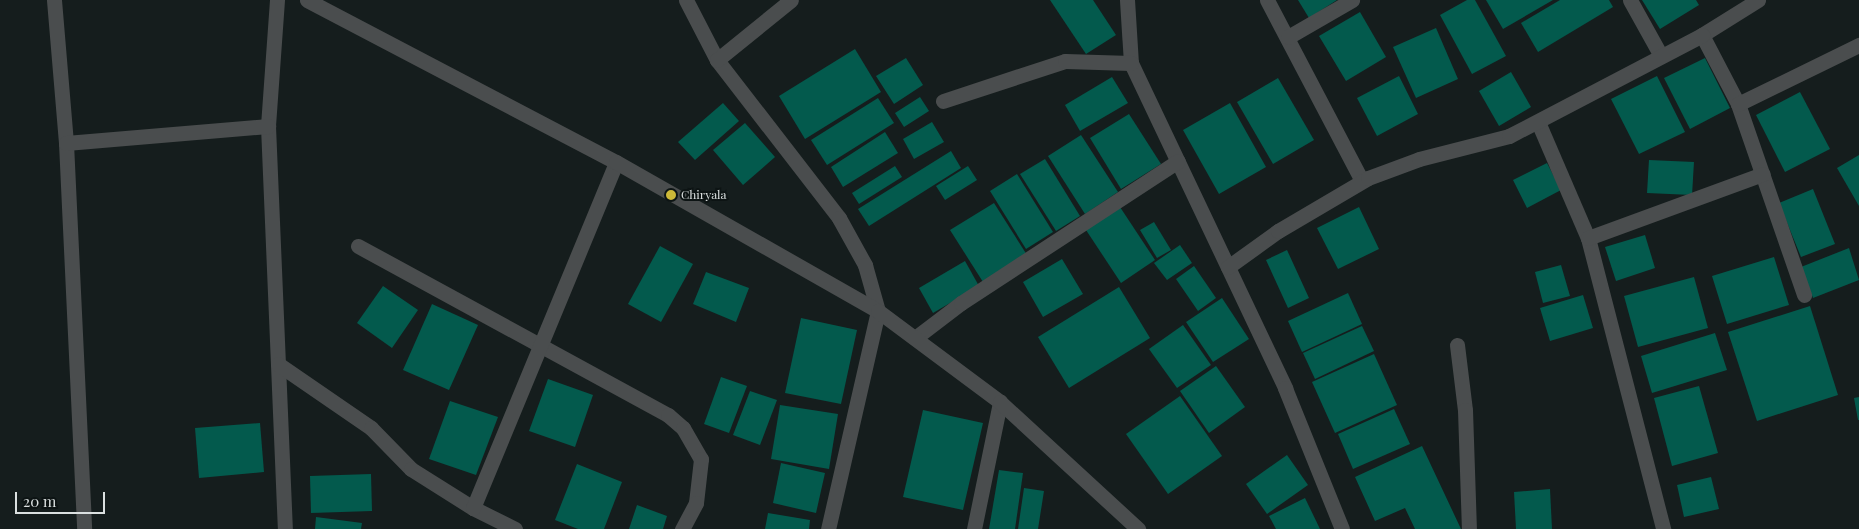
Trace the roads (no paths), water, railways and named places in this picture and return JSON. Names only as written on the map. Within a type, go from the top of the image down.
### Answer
[{"type":"street","points":[[54,0],[66,144],[84,529]]},
{"type":"street","points":[[277,0],[268,126],[285,529]]},
{"type":"street","points":[[307,0],[616,162],[878,311],[1000,402],[1138,529]]},
{"type":"street","points":[[686,0],[717,60],[838,218],[865,265],[878,311],[828,529]]},
{"type":"street","points":[[717,60],[791,0]]},
{"type":"street","points":[[1127,0],[1131,64],[1285,388],[1342,529]]},
{"type":"street","points":[[1267,0],[1362,181]]},
{"type":"street","points":[[1288,37],[1352,0]]},
{"type":"street","points":[[1630,0],[1662,56]]},
{"type":"street","points":[[1228,267],[1278,230],[1362,181],[1419,159],[1509,136],[1702,35],[1758,0]]},
{"type":"street","points":[[1702,35],[1738,104],[1804,295]]},
{"type":"street","points":[[1738,104],[1859,46]]},
{"type":"street","points":[[944,101],[1065,61],[1131,64]]},
{"type":"street","points":[[1538,122],[1588,238],[1663,529]]},
{"type":"street","points":[[66,144],[268,126]]},
{"type":"street","points":[[915,338],[960,303],[1178,161]]},
{"type":"street","points":[[473,508],[616,162]]},
{"type":"street","points":[[1588,238],[1763,174]]},
{"type":"street","points":[[358,246],[668,415],[683,428],[700,460],[696,504],[682,529]]},
{"type":"street","points":[[1457,345],[1465,410],[1469,529]]},
{"type":"street","points":[[278,364],[371,428],[411,469],[473,508],[515,529]]},
{"type":"street","points":[[974,529],[1000,402]]},
{"type":"place","name":"Chiryala","points":[[671,195]]}]
